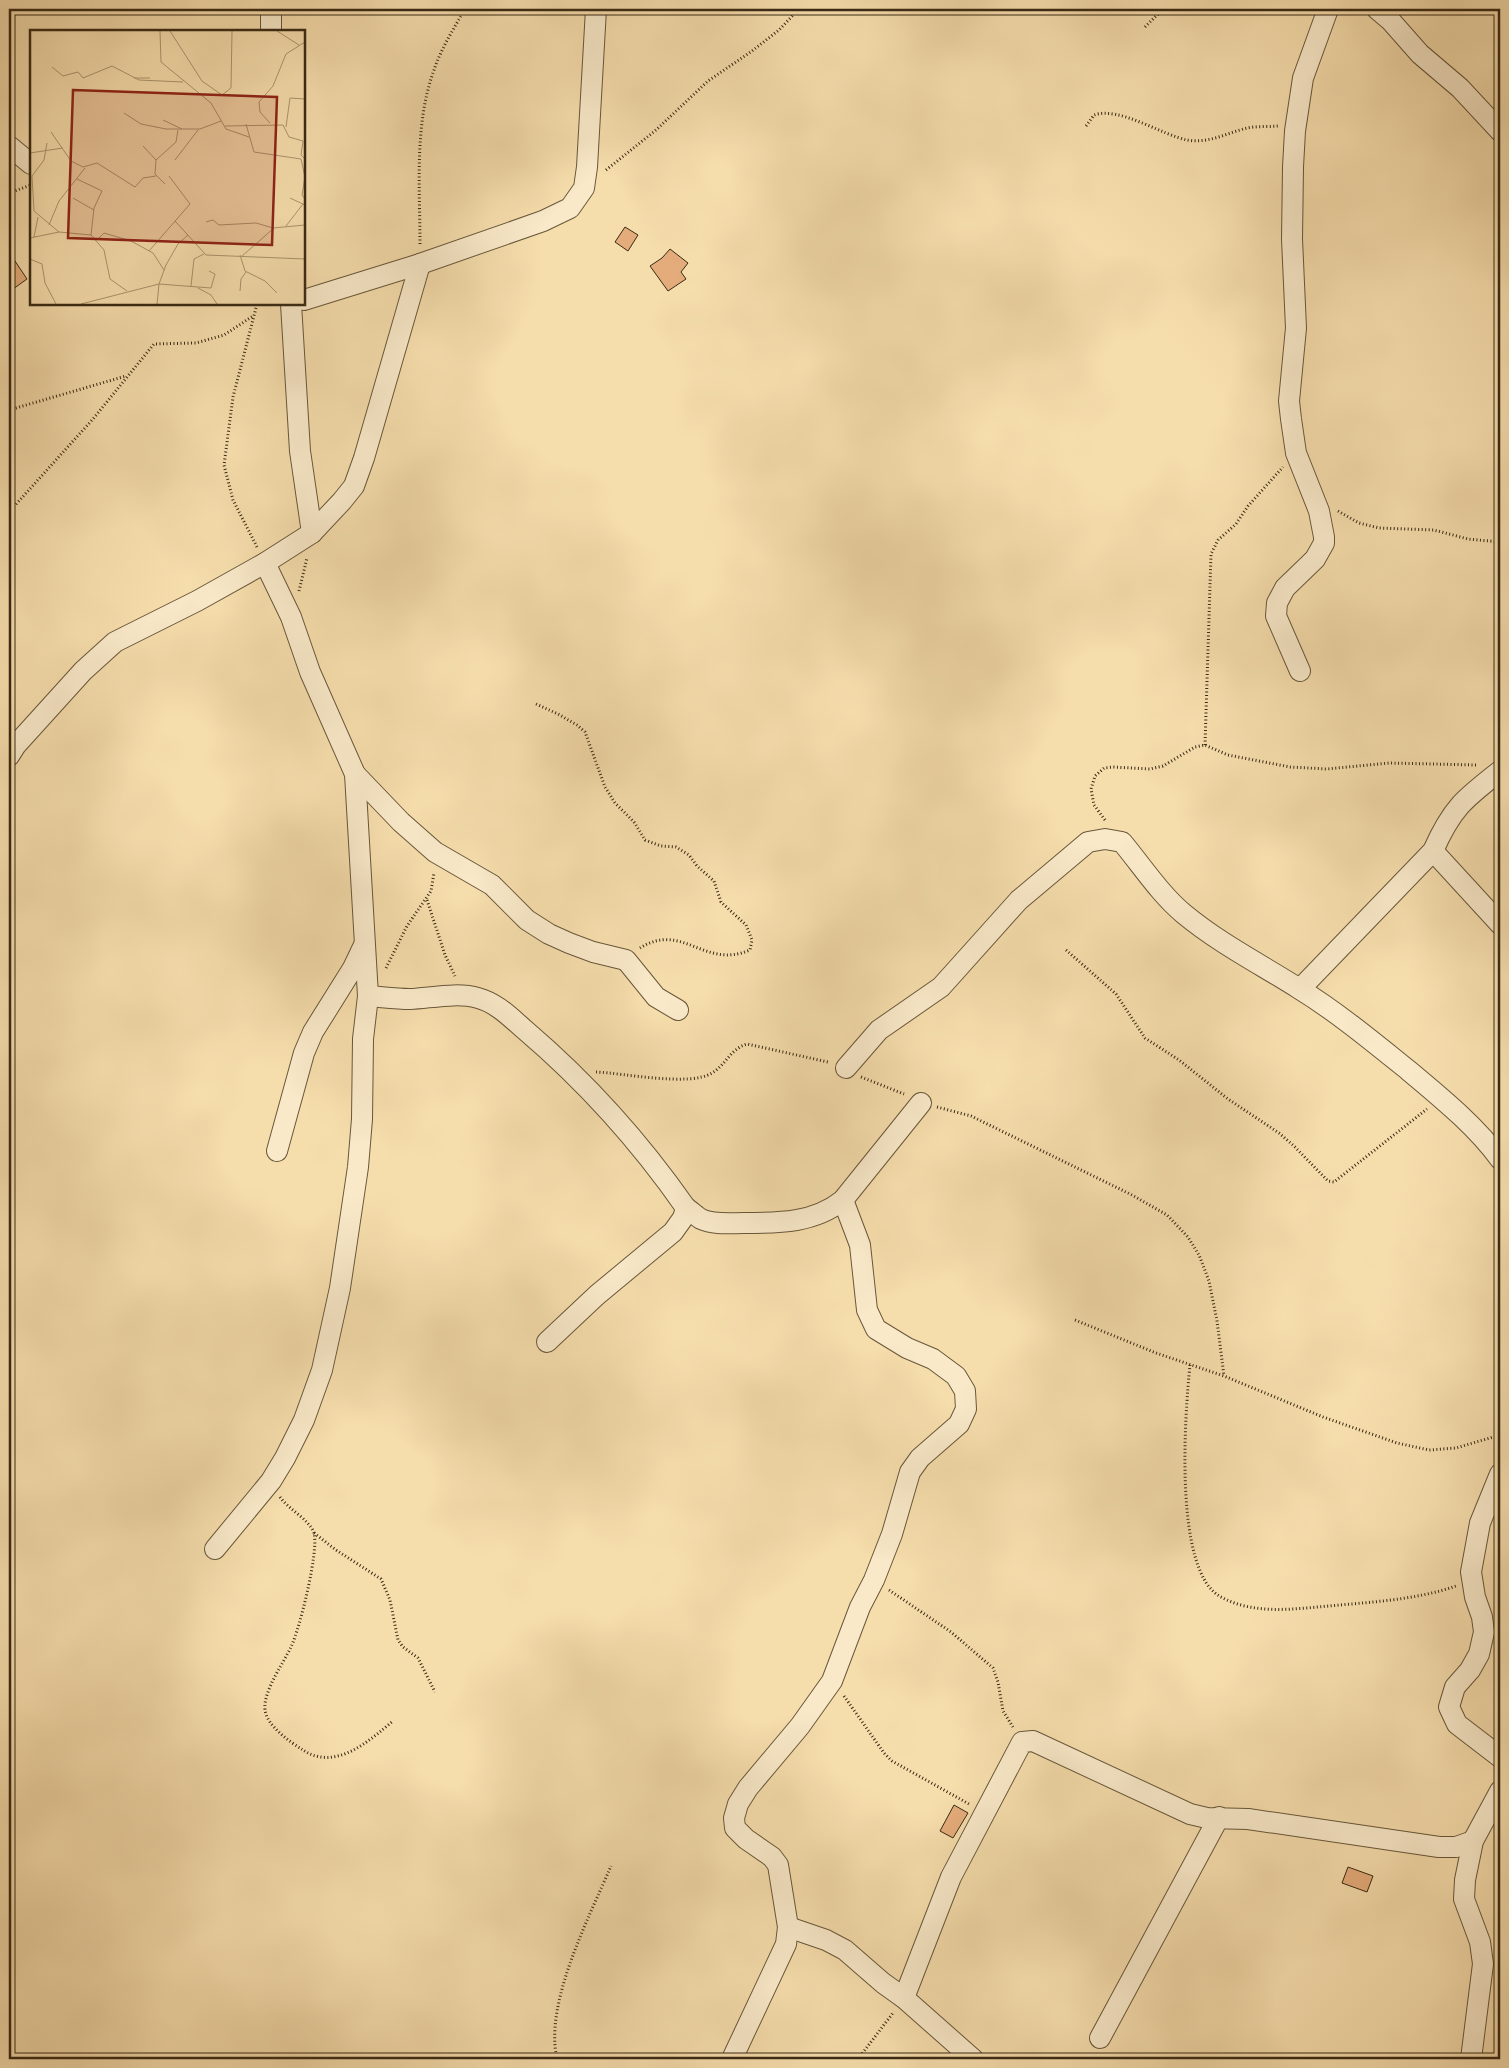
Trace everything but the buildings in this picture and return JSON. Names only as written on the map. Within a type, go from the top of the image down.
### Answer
[{"type":"street","points":[[271,9],[271,30]]},
{"type":"street","points":[[305,300],[420,264],[542,221],[570,208],[584,188],[589,147],[596,9]]},
{"type":"street","points":[[1300,671],[1292,657],[1276,612],[1277,603],[1285,588],[1315,559],[1324,543],[1324,531],[1296,453],[1289,401],[1296,328],[1292,239],[1293,167],[1296,123],[1303,78],[1328,9]]},
{"type":"street","points":[[1377,9],[1390,20],[1420,54],[1460,88],[1500,130]]},
{"type":"street","points":[[9,146],[30,163]]},
{"type":"street","points":[[9,756],[16,745],[84,671],[115,642],[197,601],[265,563],[312,533],[342,501],[354,486],[361,468],[420,264]]},
{"type":"street","points":[[292,305],[300,451],[312,533]]},
{"type":"street","points":[[265,563],[291,617],[310,672],[355,774],[400,822],[435,852],[492,885],[527,920],[549,934],[593,952],[626,960],[656,997],[678,1010]]},
{"type":"street","points":[[1300,989],[1433,851],[1444,826],[1453,812],[1491,768]]},
{"type":"street","points":[[215,1549],[271,1481],[304,1420],[322,1370],[340,1288],[358,1167],[362,1119],[363,1039],[368,996],[355,774]]},
{"type":"street","points":[[846,1068],[879,1030],[941,987],[1019,900],[1088,842],[1105,839],[1122,842],[1163,893],[1182,913],[1213,936],[1300,989],[1360,1030],[1441,1098],[1500,1159]]},
{"type":"street","points":[[1433,851],[1500,924]]},
{"type":"street","points":[[277,1150],[304,1053],[314,1032],[353,968],[365,941]]},
{"type":"street","points":[[368,996],[408,999],[466,996],[479,998],[497,1006],[542,1045],[615,1118],[647,1154],[686,1208],[702,1219],[717,1223],[788,1223],[831,1210],[843,1200],[921,1103]]},
{"type":"street","points":[[732,2059],[786,1944],[788,1927],[778,1865],[772,1857],[746,1839],[735,1828],[734,1818],[738,1804],[748,1788],[800,1726],[832,1681],[860,1607],[874,1580],[892,1534],[910,1472],[920,1458],[959,1424],[966,1409],[965,1391],[956,1376],[933,1359],[907,1348],[876,1329],[867,1310],[860,1245],[843,1200]]},
{"type":"street","points":[[547,1342],[597,1295],[673,1232],[683,1218],[686,1208]]},
{"type":"street","points":[[1500,1474],[1480,1523],[1471,1572],[1475,1598],[1482,1617],[1484,1632],[1479,1654],[1470,1670],[1455,1687],[1449,1707],[1457,1724],[1500,1757]]},
{"type":"street","points":[[904,1998],[952,1877],[1022,1742],[1033,1741],[1190,1814],[1207,1818],[1248,1819],[1439,1847],[1456,1847],[1473,1840]]},
{"type":"street","points":[[1471,2059],[1483,1964],[1480,1942],[1464,1899],[1465,1880],[1473,1840],[1500,1791]]},
{"type":"street","points":[[1100,2038],[1219,1817]]},
{"type":"street","points":[[788,1927],[826,1940],[845,1950],[883,1983],[904,1998],[973,2059]]},
{"type":"path","points":[[420,264],[420,150],[423,110],[434,69],[465,9]]},
{"type":"path","points":[[584,188],[656,130],[708,80],[752,51],[779,30],[799,9]]},
{"type":"path","points":[[1145,27],[1157,15],[1167,9]]},
{"type":"path","points":[[1086,126],[1094,115],[1112,114],[1180,138],[1195,140],[1212,139],[1248,128],[1296,123]]},
{"type":"path","points":[[9,193],[30,185]]},
{"type":"path","points":[[257,305],[232,397],[224,464],[233,500],[265,563]]},
{"type":"path","points":[[9,512],[93,419],[154,344],[196,343],[224,335],[253,316]]},
{"type":"path","points":[[9,410],[127,376]]},
{"type":"path","points":[[1204,745],[1210,554],[1218,540],[1236,524],[1248,506],[1296,453]]},
{"type":"path","points":[[1313,496],[1359,523],[1378,528],[1434,530],[1468,539],[1500,542]]},
{"type":"path","points":[[291,617],[302,581],[312,533]]},
{"type":"path","points":[[536,704],[564,717],[585,732],[605,787],[615,803],[634,822],[645,840],[661,846],[676,847],[689,855],[696,866],[714,881],[719,891],[721,902],[746,925],[752,940],[750,950],[738,955],[727,956],[715,954],[675,939],[660,938],[643,945],[626,960]]},
{"type":"path","points":[[1122,842],[1094,805],[1091,789],[1096,776],[1104,768],[1113,766],[1150,769],[1163,766],[1195,747],[1204,745],[1228,755],[1290,767],[1327,769],[1389,763],[1491,768]]},
{"type":"path","points":[[384,971],[407,926],[426,900],[434,881],[435,852]]},
{"type":"path","points":[[426,900],[445,955],[466,996]]},
{"type":"path","points":[[1066,950],[1116,994],[1145,1038],[1179,1060],[1228,1099],[1279,1133],[1328,1181],[1334,1182],[1441,1098]]},
{"type":"path","points":[[567,1070],[667,1078],[699,1078],[712,1073],[738,1046],[747,1044],[787,1052],[846,1068],[868,1080],[921,1103],[971,1116],[1132,1195],[1167,1215],[1188,1237],[1199,1255],[1209,1281],[1217,1321],[1224,1376]]},
{"type":"path","points":[[1075,1320],[1190,1365],[1224,1376],[1323,1417],[1398,1444],[1429,1450],[1456,1448],[1500,1435]]},
{"type":"path","points":[[1190,1365],[1186,1407],[1185,1459],[1188,1516],[1195,1559],[1203,1580],[1219,1597],[1244,1607],[1279,1610],[1347,1604],[1436,1593],[1457,1585],[1471,1572]]},
{"type":"path","points":[[271,1481],[281,1500],[310,1526],[314,1533],[336,1550],[381,1579],[390,1600],[398,1640],[403,1647],[418,1658],[435,1692]]},
{"type":"path","points":[[314,1533],[315,1547],[301,1621],[267,1696],[265,1709],[268,1718],[280,1733],[305,1752],[319,1756],[337,1756],[360,1748],[393,1721]]},
{"type":"path","points":[[874,1580],[951,1632],[993,1668],[998,1682],[1003,1711],[1019,1734],[1022,1742]]},
{"type":"path","points":[[832,1681],[855,1709],[884,1753],[892,1761],[984,1813]]},
{"type":"path","points":[[557,2059],[554,2024],[565,1978],[611,1866]]},
{"type":"path","points":[[858,2059],[904,1998]]}]
